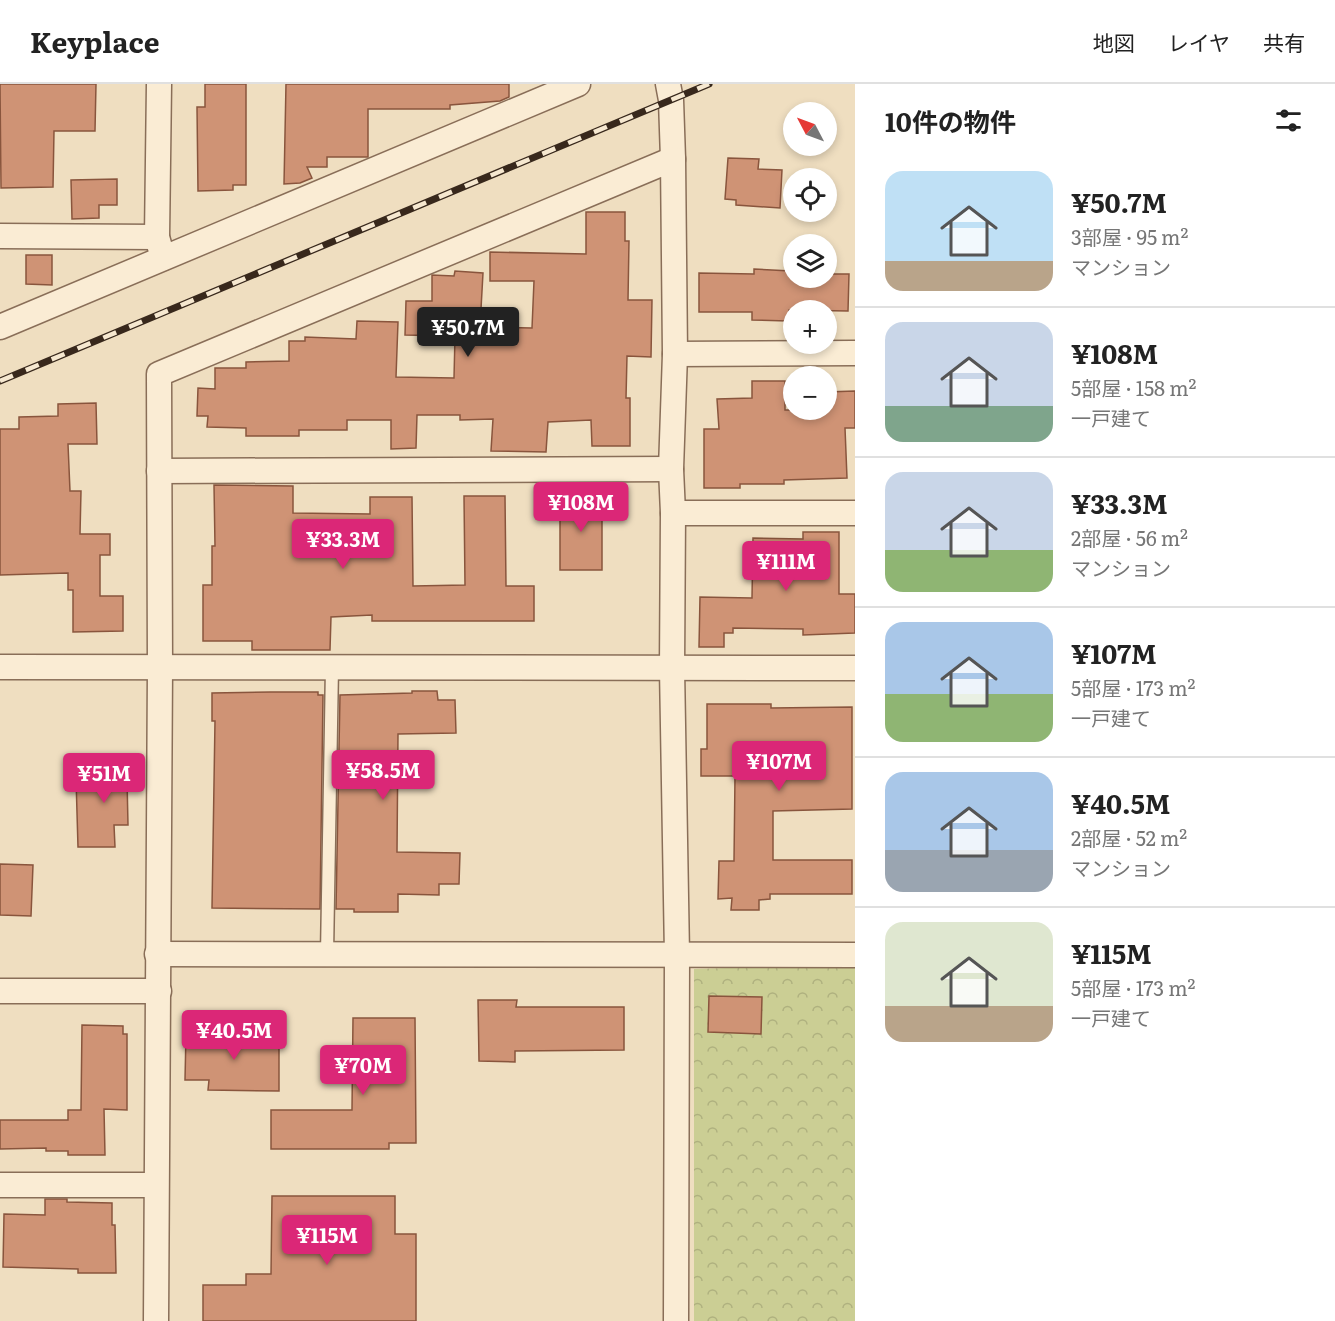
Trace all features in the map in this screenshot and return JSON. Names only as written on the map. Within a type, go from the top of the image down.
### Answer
[{"type":"street","points":[[159,84],[160,247]]},
{"type":"street","points":[[0,327],[160,247],[578,84]]},
{"type":"street","points":[[668,84],[671,100],[673,159],[675,354],[672,469],[674,513],[672,668],[677,955],[676,1321]]},
{"type":"street","points":[[156,1321],[159,991],[157,954],[160,667],[159,374],[673,159]]},
{"type":"street","points":[[0,236],[160,247]]},
{"type":"street","points":[[675,354],[855,353]]},
{"type":"street","points":[[159,471],[672,469]]},
{"type":"street","points":[[674,513],[855,513]]},
{"type":"street","points":[[0,667],[855,668]]},
{"type":"street","points":[[157,954],[855,955]]},
{"type":"street","points":[[0,990],[159,991]]},
{"type":"street","points":[[0,1185],[156,1185]]},
{"type":"lane","points":[[327,954],[332,667]]},
{"type":"green space","points":[[855,964],[855,1321],[694,1321],[694,969]]},
{"type":"building","points":[[0,84],[96,84],[95,131],[54,131],[53,187],[1,188]]},
{"type":"building","points":[[205,84],[246,84],[246,185],[233,185],[233,190],[198,191],[197,107],[205,107]]},
{"type":"building","points":[[286,84],[509,84],[509,97],[500,101],[450,105],[450,109],[368,109],[368,157],[327,157],[327,167],[307,167],[312,178],[300,183],[284,184]]},
{"type":"building","points":[[728,158],[759,159],[758,169],[782,170],[780,208],[736,205],[736,200],[725,199]]},
{"type":"building","points":[[117,179],[117,205],[99,205],[99,218],[72,219],[71,180]]},
{"type":"building","points":[[586,212],[625,212],[625,241],[629,241],[628,300],[652,300],[651,357],[627,356],[626,398],[630,398],[630,446],[592,446],[591,420],[548,422],[546,452],[491,451],[493,419],[460,420],[460,415],[417,415],[416,448],[391,449],[391,420],[347,420],[347,430],[299,430],[299,436],[246,436],[246,428],[207,427],[208,416],[197,416],[198,388],[215,389],[215,368],[246,368],[246,362],[289,361],[289,341],[305,341],[305,337],[356,339],[357,321],[398,322],[396,377],[454,378],[455,336],[405,335],[406,301],[432,301],[432,275],[454,276],[455,271],[483,273],[480,327],[532,328],[534,281],[490,281],[490,252],[586,254]]},
{"type":"building","points":[[26,255],[52,255],[52,285],[26,284]]},
{"type":"building","points":[[754,269],[783,271],[783,288],[837,288],[837,274],[849,274],[848,311],[837,311],[837,300],[783,300],[783,321],[752,320],[752,312],[699,312],[699,273],[754,274]]},
{"type":"building","points":[[752,381],[783,381],[783,420],[837,420],[837,392],[855,391],[855,428],[845,428],[847,478],[784,480],[784,484],[740,484],[740,488],[704,488],[704,429],[719,429],[717,399],[752,398]]},
{"type":"building","points":[[96,403],[97,444],[68,444],[70,491],[81,491],[80,534],[110,534],[110,555],[100,555],[100,596],[123,596],[123,631],[73,632],[73,590],[68,590],[68,573],[0,575],[0,429],[19,429],[19,417],[58,416],[58,404]]},
{"type":"building","points":[[214,485],[293,486],[293,513],[370,514],[370,497],[412,497],[413,586],[465,585],[464,496],[505,496],[506,586],[534,586],[534,621],[372,621],[372,615],[331,617],[330,650],[252,650],[252,641],[203,641],[203,585],[212,585],[212,546],[215,546]]},
{"type":"building","points":[[560,496],[602,496],[602,570],[560,570]]},
{"type":"building","points":[[803,532],[839,532],[839,594],[855,594],[855,633],[803,635],[803,629],[733,628],[733,633],[724,633],[724,647],[699,647],[700,597],[752,598],[753,538],[803,539]]},
{"type":"building","points":[[412,691],[437,691],[438,700],[455,700],[456,733],[398,734],[397,852],[460,853],[459,884],[439,884],[439,895],[398,894],[398,912],[354,912],[354,909],[336,909],[340,695],[412,693]]},
{"type":"building","points":[[318,692],[318,695],[323,695],[320,909],[212,908],[215,721],[212,721],[212,693]]},
{"type":"building","points":[[707,704],[771,704],[771,708],[852,707],[852,809],[773,811],[773,860],[852,860],[852,894],[770,894],[770,899],[759,900],[759,910],[731,910],[732,898],[718,899],[719,861],[734,861],[735,776],[701,776],[701,749],[707,749]]},
{"type":"building","points":[[113,758],[139,759],[138,780],[127,779],[128,825],[114,825],[115,847],[78,847],[76,778],[112,777]]},
{"type":"building","points":[[0,864],[33,865],[31,916],[0,915]]},
{"type":"building","points":[[709,996],[762,997],[761,1034],[708,1032]]},
{"type":"building","points":[[478,1000],[517,1000],[516,1007],[624,1007],[624,1050],[515,1051],[515,1062],[479,1061]]},
{"type":"building","points":[[353,1018],[415,1018],[416,1143],[389,1143],[389,1149],[271,1149],[271,1110],[352,1110]]},
{"type":"building","points":[[82,1025],[123,1026],[123,1034],[127,1034],[127,1110],[104,1109],[105,1155],[68,1155],[68,1151],[46,1151],[46,1148],[0,1149],[0,1120],[68,1120],[68,1110],[81,1110]]},
{"type":"building","points":[[186,1034],[279,1035],[279,1091],[208,1090],[209,1080],[185,1080]]},
{"type":"building","points":[[272,1196],[395,1196],[395,1234],[416,1234],[416,1321],[203,1321],[203,1285],[246,1285],[246,1274],[271,1274]]},
{"type":"building","points":[[45,1199],[112,1203],[116,1273],[78,1273],[78,1269],[3,1267],[4,1214],[45,1215]]},
{"type":"railway","points":[[0,381],[709,84]]}]
